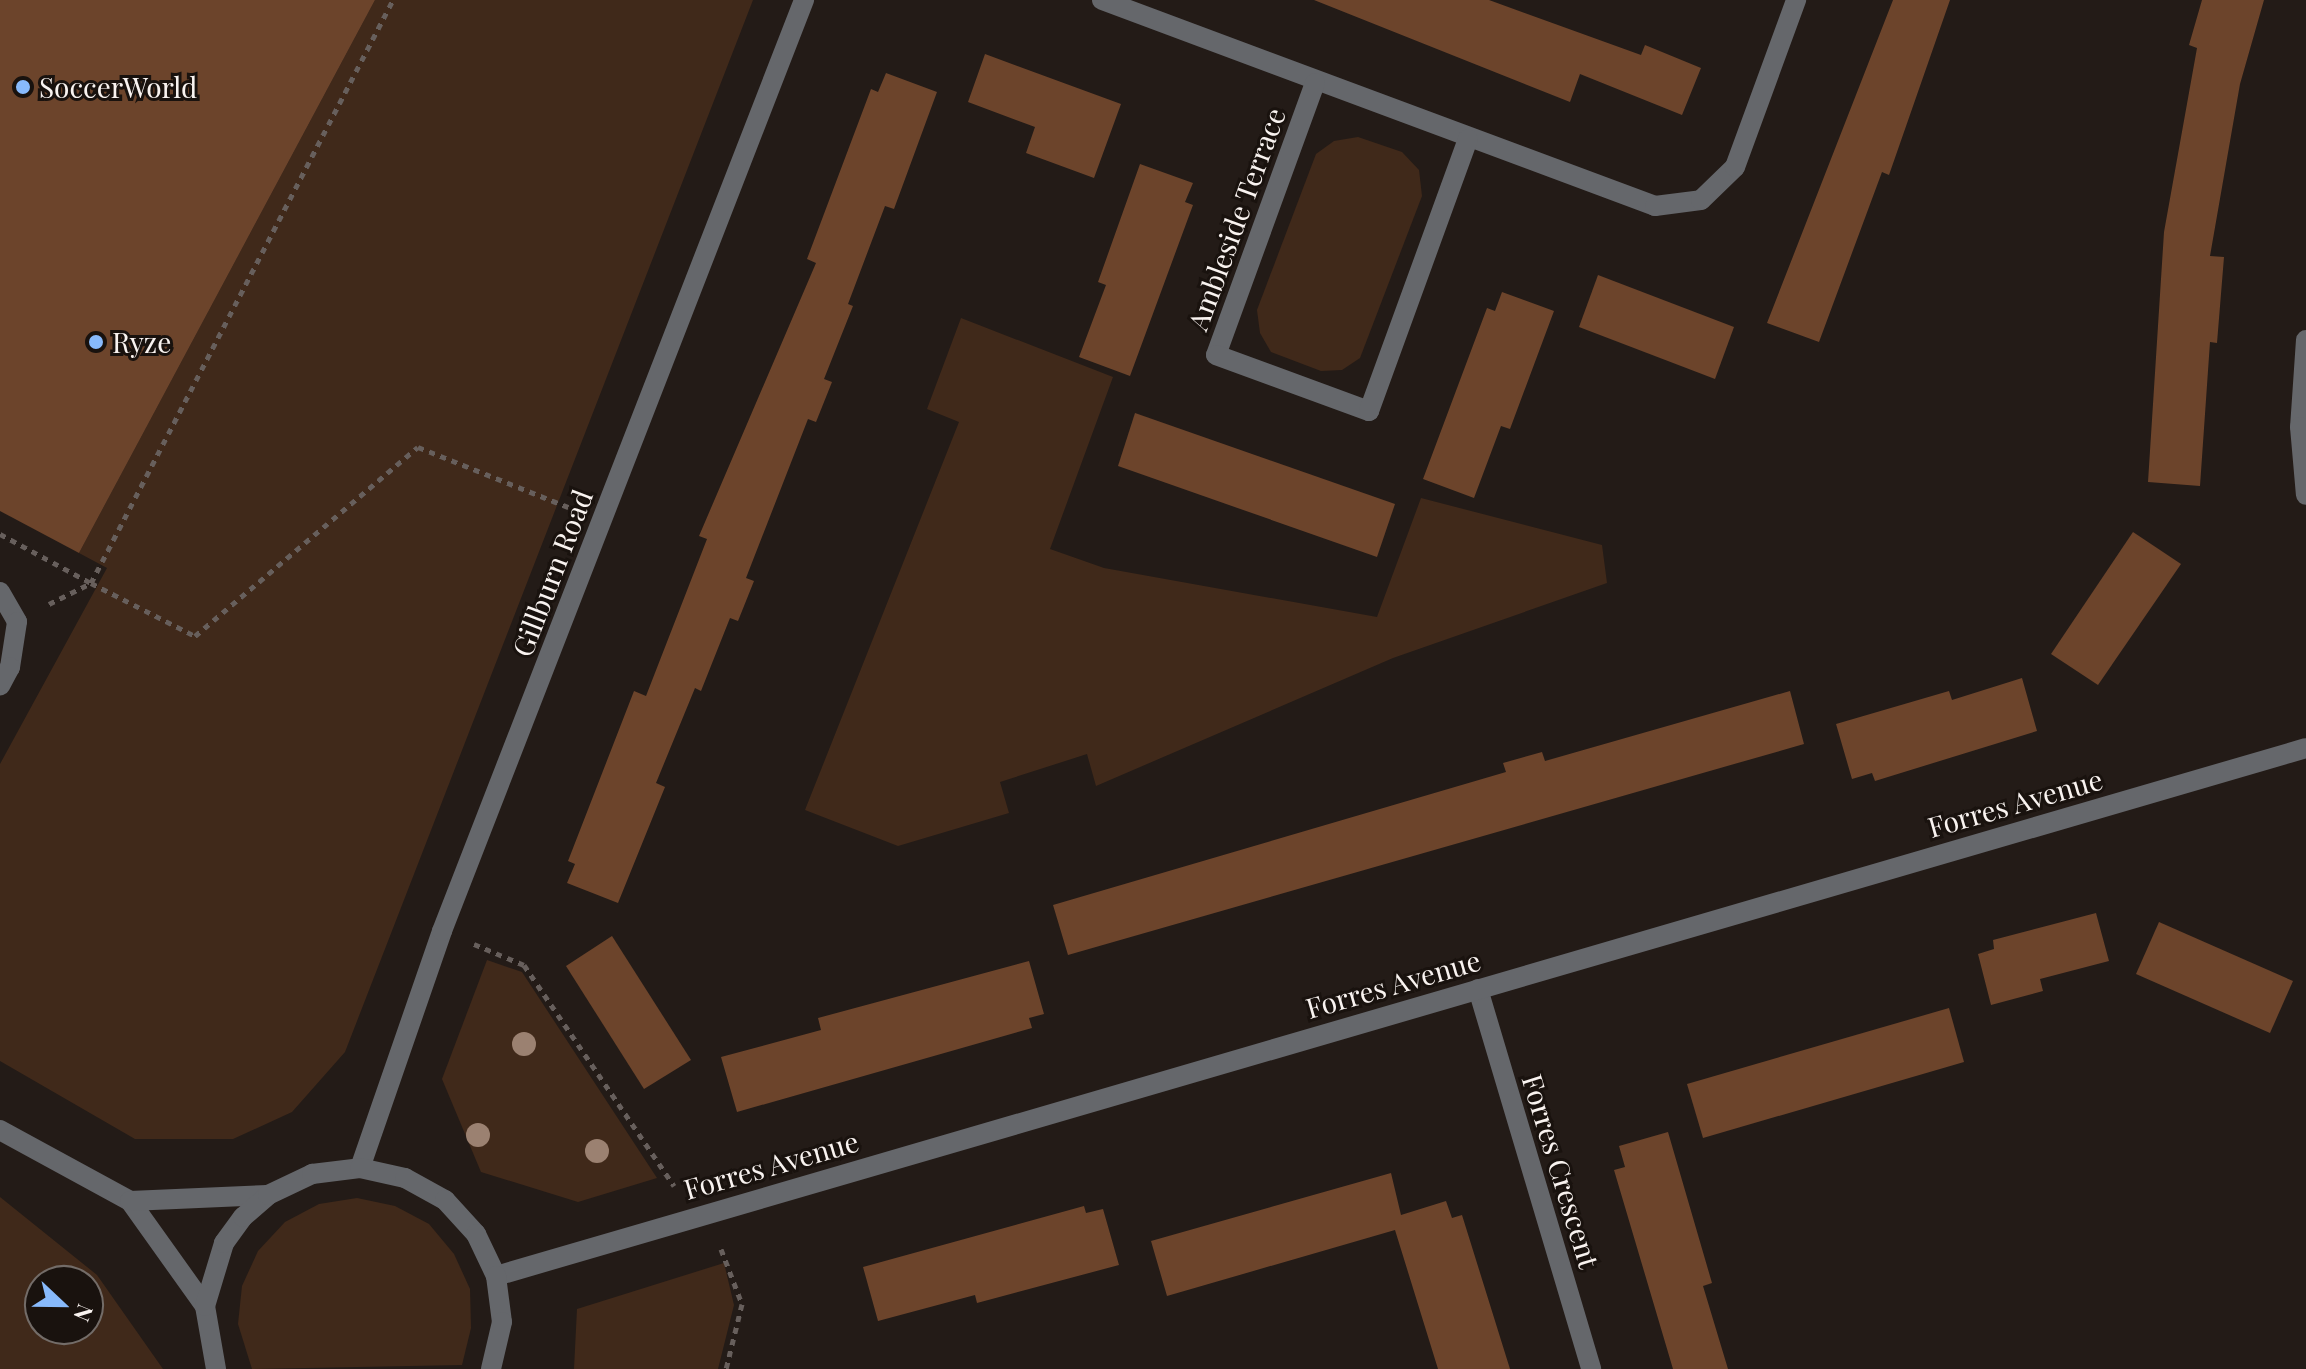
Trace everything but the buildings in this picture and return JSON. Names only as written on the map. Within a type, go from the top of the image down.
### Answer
[{"type":"street","name":"Gillburn Road","points":[[360,1168],[442,931],[804,0]]},
{"type":"street","name":"Ambleside Terrace","points":[[1102,0],[1138,6],[1315,83],[1655,206],[1701,200],[1735,167],[1796,0]]},
{"type":"street","name":"Ambleside Terrace","points":[[1315,83],[1216,355],[1369,411],[1468,139]]},
{"type":"street","points":[[2306,340],[2303,427],[2306,495]]},
{"type":"street","points":[[0,592],[17,622],[10,667],[0,686]]},
{"type":"street","name":"Forres Avenue","points":[[496,1276],[2306,748]]},
{"type":"street","name":"Forres Crescent","points":[[1478,989],[1591,1369]]},
{"type":"street","points":[[0,1130],[130,1201],[205,1306],[216,1369]]},
{"type":"street","points":[[205,1306],[224,1243],[268,1195],[312,1174],[360,1168],[405,1178],[445,1200],[476,1234],[496,1276],[502,1322],[491,1369]]},
{"type":"street","points":[[130,1201],[268,1195]]},
{"type":"path","points":[[17,622],[91,583],[393,0]]},
{"type":"path","points":[[0,534],[195,636],[418,447],[602,522]]},
{"type":"path","points":[[442,931],[524,965],[730,1262],[742,1304],[726,1369]]},
{"type":"shaded area","points":[[375,0],[753,0],[345,1052],[292,1112],[233,1139],[135,1139],[0,1061],[0,764],[107,568],[79,553]]},
{"type":"shaded area","points":[[1358,137],[1402,152],[1419,170],[1422,196],[1360,358],[1342,370],[1321,371],[1271,352],[1260,333],[1257,310],[1316,154],[1334,141]]},
{"type":"shaded area","points":[[961,318],[1113,377],[1050,549],[1104,568],[1377,617],[1421,498],[1602,545],[1607,583],[1393,658],[1096,786],[1087,754],[1000,782],[1009,813],[898,846],[805,810],[959,422],[927,409]]},
{"type":"shaded area","points":[[487,960],[522,972],[657,1178],[578,1202],[481,1172],[442,1079]]},
{"type":"shaded area","points":[[0,1197],[85,1265],[24,1265],[24,1345],[104,1345],[104,1285],[163,1369],[0,1369]]},
{"type":"shaded area","points":[[357,1198],[395,1206],[429,1224],[454,1254],[470,1289],[471,1328],[462,1365],[252,1369],[238,1324],[242,1286],[258,1251],[285,1222],[319,1204]]},
{"type":"shaded area","points":[[724,1263],[734,1305],[718,1369],[574,1369],[577,1309]]},
{"type":"place","name":"SoccerWorld","points":[[23,87]]},
{"type":"place","name":"Ryze","points":[[96,342]]}]
